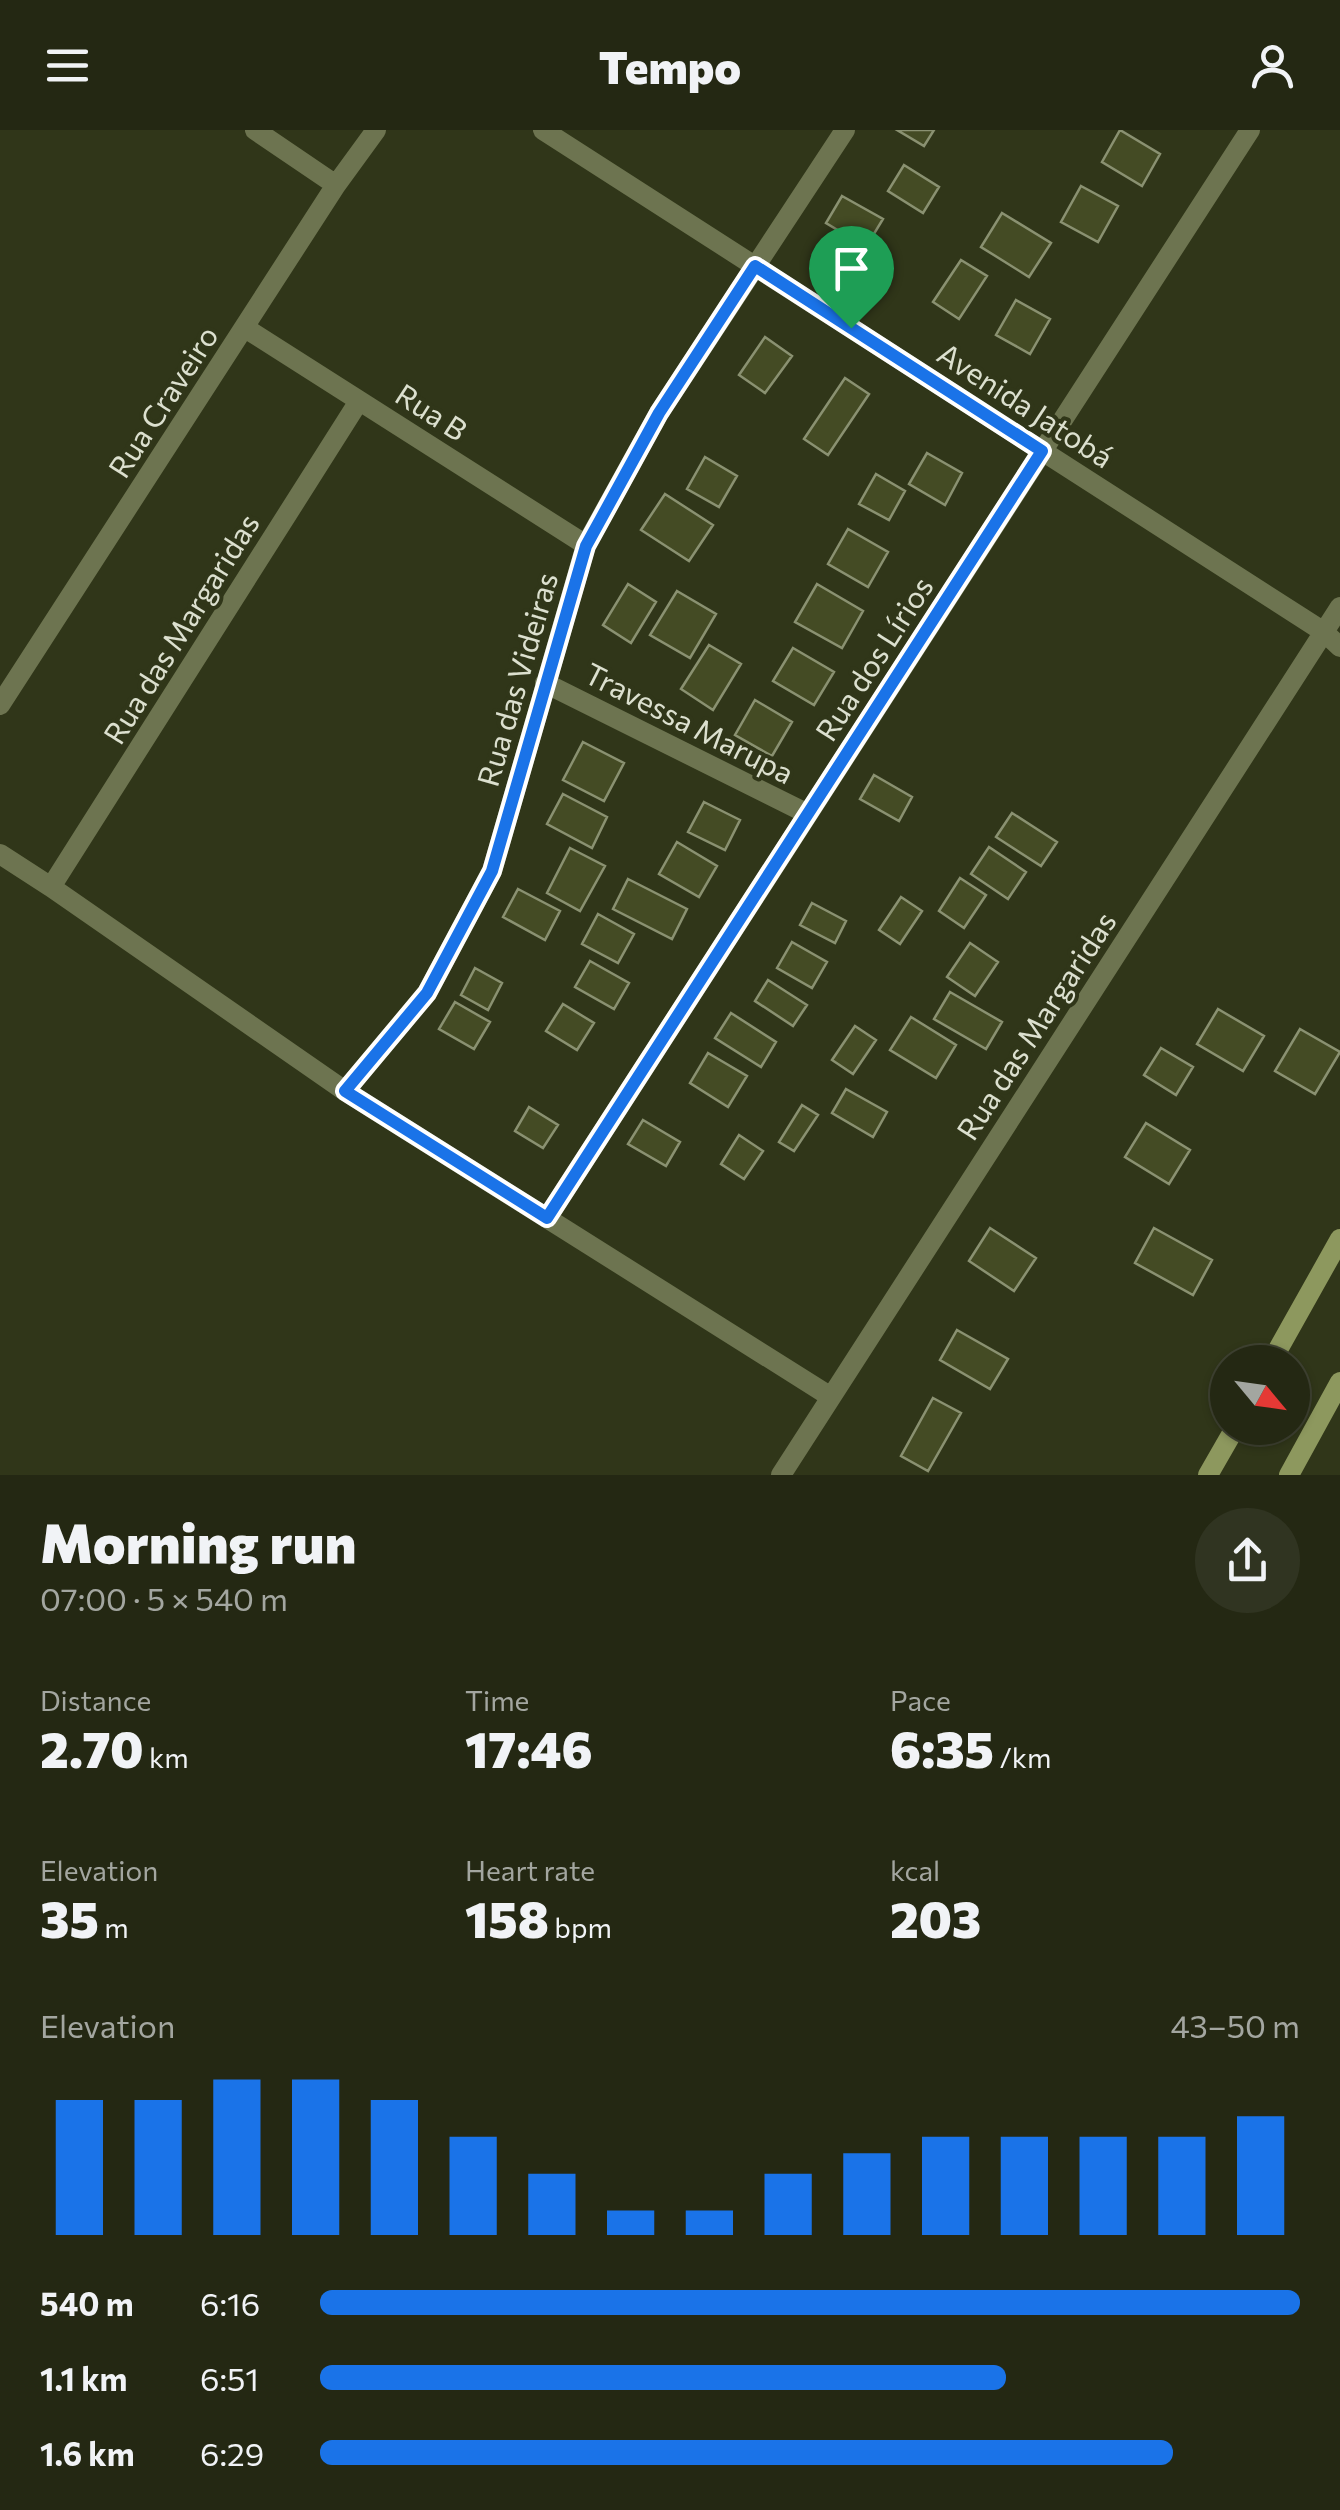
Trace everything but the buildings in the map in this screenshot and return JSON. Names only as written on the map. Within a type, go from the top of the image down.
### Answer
[{"type":"street","points":[[255,130],[336,185]]},
{"type":"street","name":"Rua Craveiro","points":[[0,705],[336,185],[376,130]]},
{"type":"street","name":"Avenida Jatobá","points":[[543,130],[1324,632],[1340,648]]},
{"type":"street","name":"Rua das Videiras","points":[[345,1091],[427,993],[492,871],[586,546],[659,413],[845,130]]},
{"type":"street","name":"Rua dos Lírios","points":[[547,1218],[1250,130]]},
{"type":"street","name":"Rua B","points":[[246,328],[586,546]]},
{"type":"street","name":"Rua das Margaridas","points":[[52,886],[359,401]]},
{"type":"street","name":"Rua das Margaridas","points":[[781,1475],[1340,608]]},
{"type":"street","name":"Travessa Marupa","points":[[545,683],[808,814]]},
{"type":"street","points":[[0,854],[52,886],[345,1091],[831,1396]]},
{"type":"street","points":[[1281,1345],[1340,1239]]},
{"type":"street","points":[[1289,1475],[1340,1382]]},
{"type":"street","points":[[1208,1475],[1225,1445]]},
{"type":"route","points":[[755,266],[851,328],[1042,451],[547,1218],[345,1091],[427,993],[492,871],[586,546],[659,413],[755,266]]}]
